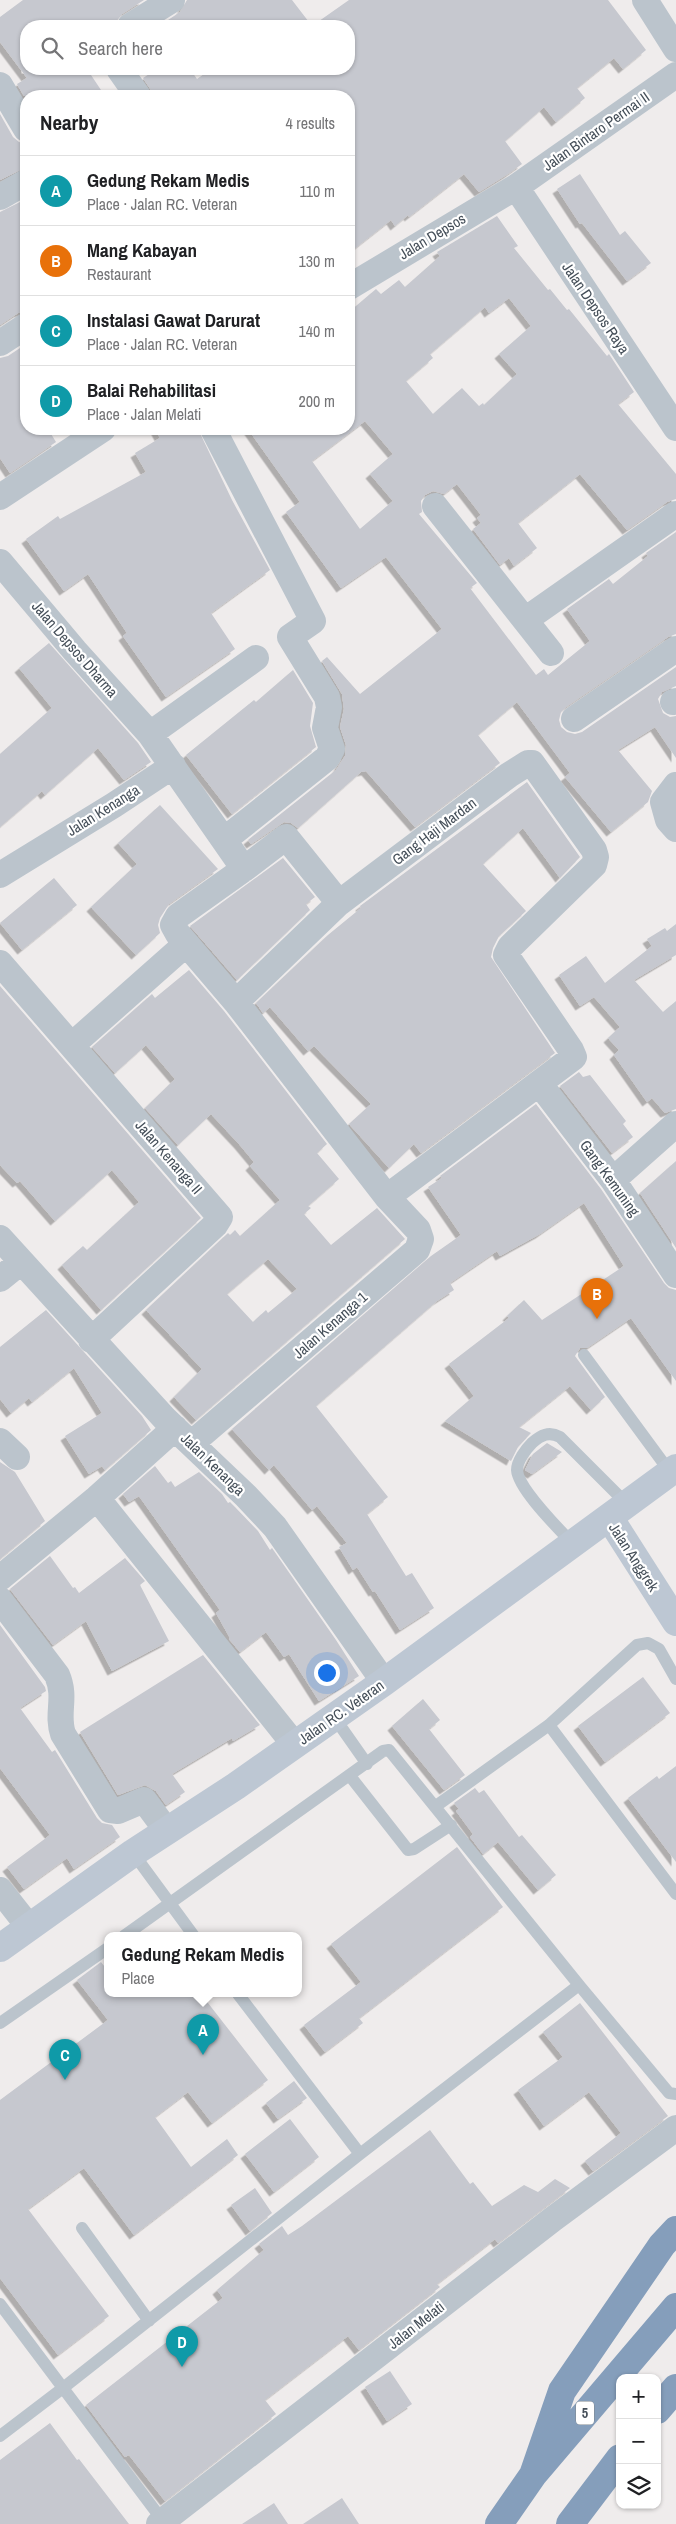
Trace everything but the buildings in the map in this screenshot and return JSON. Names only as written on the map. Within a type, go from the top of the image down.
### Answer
[{"type":"highway","points":[[533,2475],[562,2391],[662,2245],[676,2230]]},
{"type":"highway","name":"5","points":[[500,2524],[533,2475],[676,2307]]},
{"type":"highway","points":[[661,2405],[676,2388]]},
{"type":"highway","points":[[570,2524],[616,2463]]},
{"type":"main road","name":"Jalan RC. Veteran","points":[[0,1948],[29,1927],[139,1862],[167,1831],[384,1682],[673,1470]]},
{"type":"main road","name":"Jalan Anggrek","points":[[618,1510],[676,1622]]},
{"type":"street","points":[[140,20],[172,0]]},
{"type":"street","points":[[645,0],[676,49]]},
{"type":"street","points":[[123,75],[133,90]]},
{"type":"street","name":"Jalan Bintaro Permai II","points":[[516,187],[676,75]]},
{"type":"street","points":[[0,85],[20,118]]},
{"type":"street","points":[[0,197],[20,185]]},
{"type":"street","name":"Jalan Depsos","points":[[355,283],[516,187]]},
{"type":"street","name":"Jalan Depsos Raya","points":[[516,187],[674,421]]},
{"type":"street","points":[[0,343],[20,330]]},
{"type":"street","points":[[0,497],[94,435]]},
{"type":"street","points":[[216,435],[313,621],[290,637],[327,696],[329,707],[325,728],[332,750],[328,758],[224,840]]},
{"type":"street","points":[[436,506],[551,653]]},
{"type":"street","points":[[525,620],[676,514]]},
{"type":"street","name":"Jalan Depsos Dharma","points":[[0,562],[75,651],[150,734]]},
{"type":"street","points":[[574,719],[676,649]]},
{"type":"street","points":[[256,658],[150,734],[244,869],[286,838],[339,903]]},
{"type":"street","name":"Gang Haji Mardan","points":[[236,1002],[339,903],[509,775],[531,763],[594,850],[596,857],[594,865],[506,953],[510,963],[574,1056],[539,1083]]},
{"type":"street","name":"Jalan Kenanga","points":[[0,875],[114,805],[173,766]]},
{"type":"street","points":[[676,785],[663,802],[668,820],[676,829]]},
{"type":"street","name":"Jalan Kenanga 1","points":[[0,1578],[97,1498],[184,1435],[417,1250],[421,1239],[418,1230],[387,1197],[236,1002],[186,944],[174,926],[175,919],[244,869]]},
{"type":"street","points":[[72,1045],[186,944]]},
{"type":"street","name":"Jalan Kenanga II","points":[[0,963],[220,1217],[215,1225],[92,1340]]},
{"type":"street","points":[[387,1197],[539,1083]]},
{"type":"street","name":"Gang Kemuning","points":[[539,1083],[613,1180],[676,1275]]},
{"type":"street","points":[[613,1180],[676,1124]]},
{"type":"street","name":"Jalan Kenanga","points":[[0,1238],[92,1340],[275,1527],[384,1682]]},
{"type":"street","points":[[0,1280],[21,1262]]},
{"type":"street","points":[[97,1498],[294,1744]]},
{"type":"street","points":[[0,1600],[57,1675],[63,1695],[60,1725],[63,1734],[110,1810],[118,1811],[144,1800],[167,1831]]},
{"type":"street","points":[[0,1890],[29,1927]]},
{"type":"street","name":"Jalan Melati","points":[[161,2522],[545,2225],[676,2128]]},
{"type":"lane","points":[[584,1355],[673,1470]]},
{"type":"lane","points":[[574,1544],[529,1495],[518,1472],[520,1460],[530,1446],[540,1437],[550,1434],[560,1437],[618,1510]]},
{"type":"lane","points":[[436,1806],[549,1725],[637,1645],[648,1643],[659,1649],[676,1678]]},
{"type":"lane","points":[[334,1717],[367,1764]]},
{"type":"lane","points":[[549,1725],[676,1894]]},
{"type":"lane","points":[[130,1932],[383,1751],[389,1750],[669,2094],[676,2094]]},
{"type":"lane","points":[[350,1776],[408,1850],[414,1849],[451,1825]]},
{"type":"lane","points":[[139,1862],[191,1932]]},
{"type":"lane","points":[[0,2023],[104,1951]]},
{"type":"lane","points":[[0,2436],[579,1985]]},
{"type":"lane","points":[[240,1997],[360,2154]]},
{"type":"lane","points":[[82,2228],[149,2321]]},
{"type":"lane","points":[[0,2304],[161,2522]]},
{"type":"place","name":"Mang Kabayan","points":[[597,1319]]},
{"type":"place","name":"Gedung Rekam Medis","points":[[203,2055]]},
{"type":"place","name":"Instalasi Gawat Darurat","points":[[65,2080]]},
{"type":"place","name":"Balai Rehabilitasi","points":[[182,2367]]}]
